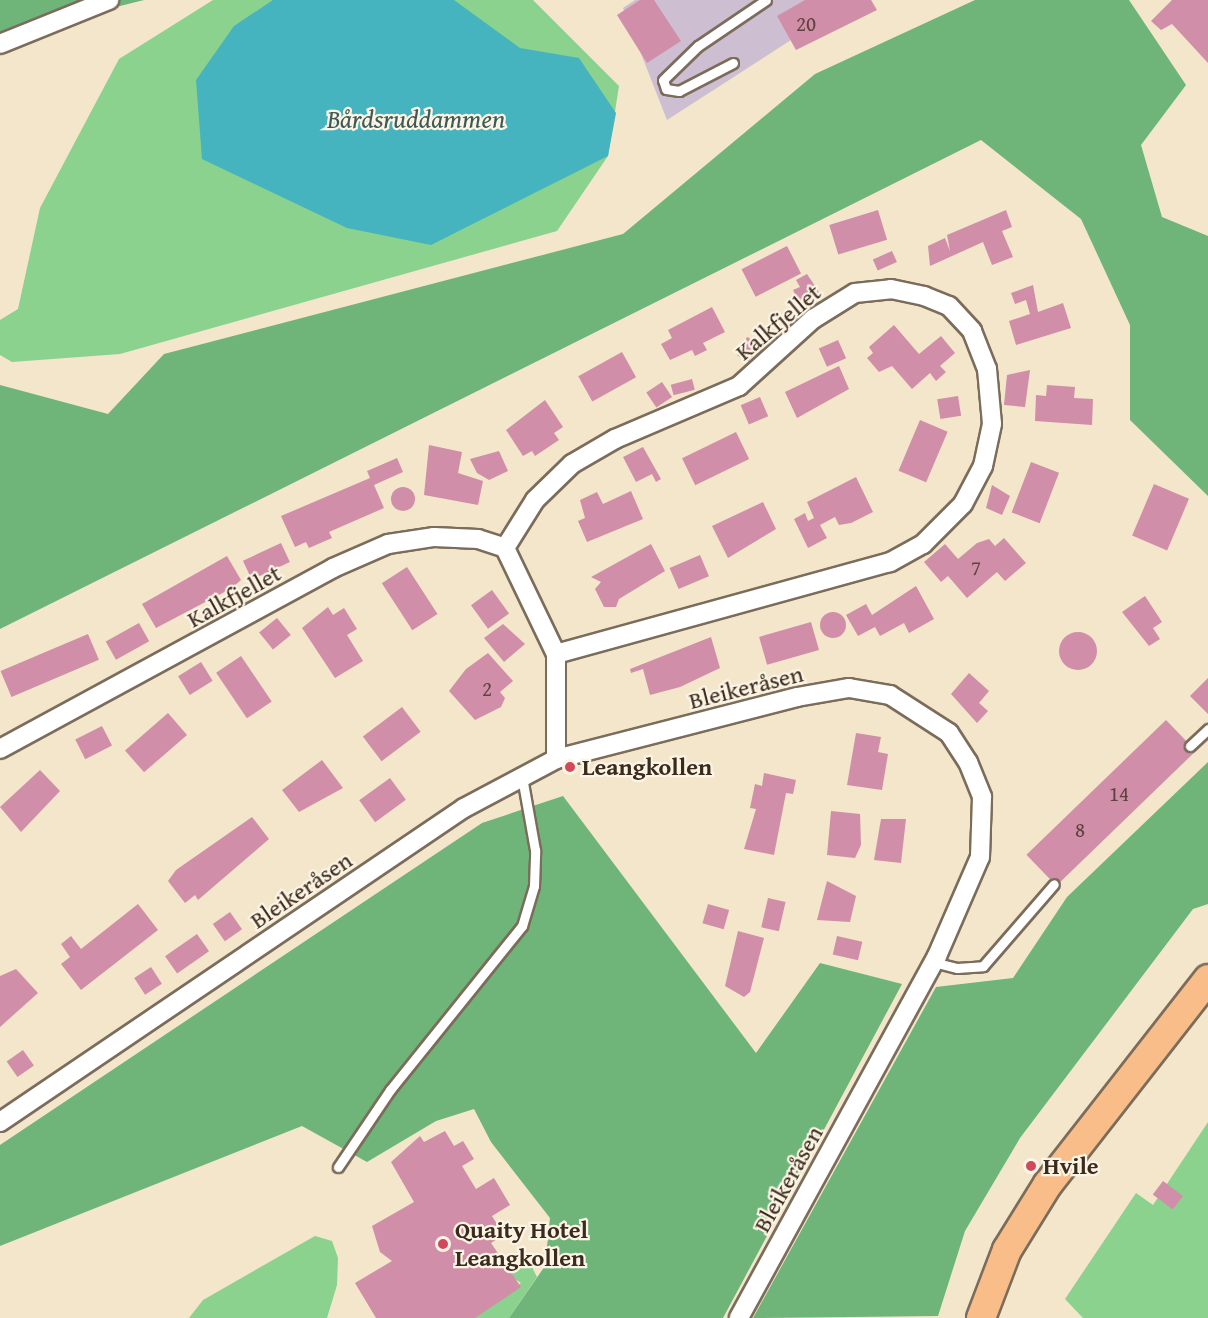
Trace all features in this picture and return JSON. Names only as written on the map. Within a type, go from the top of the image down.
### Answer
[{"type":"main road","points":[[981,1318],[1007,1250],[1048,1184],[1207,982]]},
{"type":"street","points":[[0,44],[108,0]]},
{"type":"street","name":"Kalkfjellet","points":[[0,748],[333,568],[388,544],[434,537],[478,539],[505,548],[535,500],[572,464],[739,386],[834,303],[855,293],[891,289],[949,306],[972,331],[987,369],[991,413],[983,466],[963,504],[923,544],[880,565],[556,654]]},
{"type":"street","points":[[505,548],[556,654],[556,759]]},
{"type":"street","name":"Bleikeråsen","points":[[0,1122],[464,808],[556,759],[849,688],[890,695],[925,713],[949,732],[968,762],[982,797],[984,828],[980,857],[933,962],[739,1318]]},
{"type":"lane","points":[[733,63],[679,91],[666,90],[663,80],[698,46],[766,0]]},
{"type":"lane","points":[[1190,746],[1208,729]]},
{"type":"lane","points":[[338,1167],[390,1090],[522,926],[534,886],[535,850],[522,777]]},
{"type":"lane","points":[[933,962],[957,968],[983,966],[1054,884]]},
{"type":"shaded area","points":[[635,0],[853,0],[667,120],[623,8]]},
{"type":"green space","points":[[0,0],[144,0],[0,36]]},
{"type":"green space","points":[[213,0],[533,0],[619,86],[608,156],[557,231],[120,354],[12,362],[0,355],[0,320],[18,309],[40,208],[119,59]]},
{"type":"green space","points":[[975,0],[1129,0],[1186,85],[1141,145],[1162,217],[1208,236],[1208,496],[1130,420],[1130,325],[1081,219],[981,140],[0,629],[0,385],[108,414],[164,354],[623,234],[815,74]]},
{"type":"green space","points":[[1208,762],[1208,904],[1193,909],[1020,1138],[965,1231],[938,1316],[753,1318],[936,987],[1013,978],[1067,897]]},
{"type":"green space","points":[[563,796],[756,1053],[820,963],[902,984],[723,1318],[509,1318],[545,1266],[550,1218],[491,1142],[474,1109],[436,1121],[367,1162],[302,1126],[0,1246],[0,1145],[482,823]]},
{"type":"green space","points":[[1208,1122],[1208,1318],[1083,1318],[1065,1299],[1136,1193],[1153,1205]]},
{"type":"green space","points":[[315,1236],[332,1241],[338,1258],[337,1285],[327,1318],[189,1318],[203,1300]]},
{"type":"green space","points":[[527,1257],[537,1277],[509,1318],[471,1318],[521,1283],[509,1275]]},
{"type":"water","name":"Bårdsruddammen","points":[[273,0],[454,0],[520,48],[579,58],[616,113],[608,156],[431,245],[347,228],[202,159],[196,80],[234,26]]},
{"type":"building","points":[[640,0],[654,0],[681,41],[647,63],[617,15]]},
{"type":"building","points":[[805,0],[871,0],[877,10],[796,50],[777,16]]},
{"type":"building","points":[[1172,0],[1208,0],[1208,63],[1172,24],[1161,30],[1151,21]]},
{"type":"building","points":[[878,210],[887,240],[838,255],[829,225]]},
{"type":"building","points":[[1006,210],[1012,227],[1002,231],[1013,257],[992,265],[983,242],[930,266],[928,246],[945,238],[950,251],[947,235]]},
{"type":"building","points":[[787,246],[801,274],[756,297],[742,269]]},
{"type":"building","points":[[892,251],[897,262],[878,271],[873,260]]},
{"type":"building","points":[[807,274],[819,292],[803,311],[793,290],[800,287],[796,280]]},
{"type":"building","points":[[1033,285],[1038,312],[1063,303],[1071,328],[1016,345],[1009,321],[1030,314],[1026,300],[1015,304],[1011,293]]},
{"type":"building","points":[[712,307],[725,332],[703,343],[707,350],[695,356],[692,350],[670,360],[661,344],[672,338],[668,330]]},
{"type":"building","points":[[894,325],[919,354],[941,336],[955,353],[940,366],[946,372],[936,381],[930,373],[912,389],[892,366],[879,372],[867,358],[873,353],[869,347]]},
{"type":"building","points":[[747,337],[759,343],[749,362],[737,356]]},
{"type":"building","points":[[838,340],[846,358],[827,367],[819,349]]},
{"type":"building","points":[[622,352],[636,377],[592,402],[578,376]]},
{"type":"building","points":[[839,366],[849,389],[797,418],[785,392]]},
{"type":"building","points":[[1030,370],[1025,407],[1004,405],[1007,375]]},
{"type":"building","points":[[692,379],[695,390],[674,395],[671,385]]},
{"type":"building","points":[[662,382],[672,397],[656,408],[646,393]]},
{"type":"building","points":[[1047,385],[1075,387],[1074,398],[1093,399],[1092,425],[1035,421],[1036,395],[1046,396]]},
{"type":"building","points":[[958,396],[961,416],[940,419],[937,399]]},
{"type":"building","points":[[760,397],[768,416],[749,425],[741,405]]},
{"type":"building","points":[[545,400],[563,427],[554,433],[559,440],[535,456],[532,451],[523,456],[506,430]]},
{"type":"building","points":[[920,420],[948,432],[926,482],[899,471]]},
{"type":"building","points":[[736,432],[749,459],[695,485],[682,458]]},
{"type":"building","points":[[429,445],[462,452],[458,473],[483,481],[478,505],[424,495]]},
{"type":"building","points":[[643,447],[661,479],[656,482],[652,474],[636,482],[623,457]]},
{"type":"building","points":[[499,451],[508,471],[489,480],[477,473],[470,459]]},
{"type":"building","points":[[397,458],[403,472],[374,485],[384,508],[329,532],[332,538],[309,548],[306,542],[295,547],[281,516],[370,478],[367,471]]},
{"type":"building","points":[[1031,462],[1059,473],[1040,523],[1012,512]]},
{"type":"building","points":[[856,477],[873,512],[851,523],[839,525],[835,517],[820,525],[827,538],[808,548],[794,519],[805,513],[808,521],[814,518],[807,502]]},
{"type":"building","points":[[1154,484],[1189,499],[1167,550],[1132,536]]},
{"type":"building","points":[[992,485],[1010,496],[1002,515],[986,508]]},
{"type":"building","points":[[403,487],[408,488],[414,494],[414,504],[408,510],[403,511],[398,510],[392,504],[391,499],[392,494],[398,488]]},
{"type":"building","points":[[631,491],[643,519],[587,542],[578,521],[585,518],[580,500],[597,492],[603,504]]},
{"type":"building","points":[[763,502],[776,529],[728,558],[712,526]]},
{"type":"building","points":[[1004,538],[1026,563],[1005,581],[997,572],[967,598],[948,576],[941,582],[924,562],[945,544],[958,559],[977,543],[989,539],[995,546]]},
{"type":"building","points":[[281,543],[290,562],[252,580],[243,561]]},
{"type":"building","points":[[651,544],[665,571],[619,599],[616,607],[604,607],[595,589],[601,582],[591,577]]},
{"type":"building","points":[[700,555],[709,576],[679,589],[670,568]]},
{"type":"building","points":[[227,556],[241,580],[232,588],[156,628],[142,604]]},
{"type":"building","points":[[407,567],[437,614],[412,630],[382,583]]},
{"type":"building","points":[[916,586],[934,619],[909,633],[904,623],[880,636],[875,627],[858,636],[846,615],[866,604],[872,615]]},
{"type":"building","points":[[492,590],[509,613],[488,629],[471,605]]},
{"type":"building","points":[[1145,596],[1162,622],[1153,628],[1160,639],[1149,646],[1122,612]]},
{"type":"building","points":[[328,607],[333,615],[344,608],[357,629],[347,635],[363,661],[335,678],[302,628]]},
{"type":"building","points":[[833,612],[842,616],[846,625],[842,634],[833,638],[824,634],[820,625],[824,616]]},
{"type":"building","points":[[277,618],[291,635],[273,650],[259,632]]},
{"type":"building","points":[[811,622],[819,650],[767,665],[759,637]]},
{"type":"building","points":[[139,623],[149,641],[116,660],[106,641]]},
{"type":"building","points":[[503,624],[525,644],[504,662],[484,638]]},
{"type":"building","points":[[1078,632],[1091,638],[1097,651],[1091,664],[1078,670],[1065,664],[1059,651],[1065,638]]},
{"type":"building","points":[[88,634],[99,660],[11,697],[1,671]]},
{"type":"building","points":[[711,637],[720,668],[680,687],[650,695],[643,669],[631,673],[630,669]]},
{"type":"building","points":[[488,653],[513,681],[500,692],[505,698],[501,707],[475,720],[449,691],[466,669]]},
{"type":"building","points":[[241,656],[272,702],[247,718],[216,673]]},
{"type":"building","points":[[201,662],[213,681],[190,695],[178,676]]},
{"type":"building","points":[[969,673],[989,691],[979,703],[988,711],[977,723],[951,694]]},
{"type":"building","points":[[1208,678],[1208,714],[1190,696]]},
{"type":"building","points":[[402,707],[421,732],[382,761],[363,736]]},
{"type":"building","points":[[168,713],[187,735],[144,772],[125,750]]},
{"type":"building","points":[[1166,720],[1196,751],[1056,886],[1026,855]]},
{"type":"building","points":[[102,726],[112,746],[85,759],[75,740]]},
{"type":"building","points":[[856,733],[881,737],[878,752],[888,754],[882,790],[847,785]]},
{"type":"building","points":[[322,760],[343,788],[299,812],[282,790]]},
{"type":"building","points":[[40,770],[60,791],[21,832],[0,807]]},
{"type":"building","points":[[764,773],[796,780],[793,794],[786,793],[774,855],[744,849],[756,809],[750,808],[755,784],[762,786]]},
{"type":"building","points":[[390,778],[406,800],[375,822],[359,800]]},
{"type":"building","points":[[831,811],[860,814],[861,845],[855,858],[827,855]]},
{"type":"building","points":[[252,817],[269,839],[198,900],[195,895],[185,903],[168,881],[176,870]]},
{"type":"building","points":[[881,819],[906,819],[901,863],[874,860]]},
{"type":"building","points":[[827,881],[856,896],[850,922],[817,920]]},
{"type":"building","points":[[768,898],[786,902],[779,931],[761,927]]},
{"type":"building","points":[[138,904],[158,930],[81,990],[61,964],[70,957],[61,944],[71,936],[81,949]]},
{"type":"building","points":[[708,904],[729,910],[724,929],[702,923]]},
{"type":"building","points":[[230,912],[242,929],[225,941],[213,924]]},
{"type":"building","points":[[738,931],[764,938],[750,992],[744,997],[725,986]]},
{"type":"building","points":[[197,934],[209,951],[177,974],[165,956]]},
{"type":"building","points":[[837,936],[862,942],[858,960],[833,955]]},
{"type":"building","points":[[151,967],[162,984],[145,995],[134,978]]},
{"type":"building","points":[[16,969],[38,993],[0,1027],[0,976]]},
{"type":"building","points":[[23,1050],[34,1066],[18,1077],[7,1061]]},
{"type":"building","points":[[445,1131],[454,1146],[463,1141],[474,1159],[462,1166],[476,1189],[494,1178],[510,1205],[492,1216],[504,1235],[491,1243],[521,1287],[475,1318],[376,1318],[355,1283],[392,1261],[380,1252],[372,1226],[414,1202],[391,1162],[420,1136],[424,1142]]},
{"type":"building","points":[[1163,1181],[1183,1196],[1173,1210],[1153,1195]]},
{"type":"place","name":"Leangkollen","points":[[570,767]]},
{"type":"place","name":"Hvile","points":[[1031,1166]]},
{"type":"place","name":"Quaity Hotel Leangkollen","points":[[443,1244]]}]
